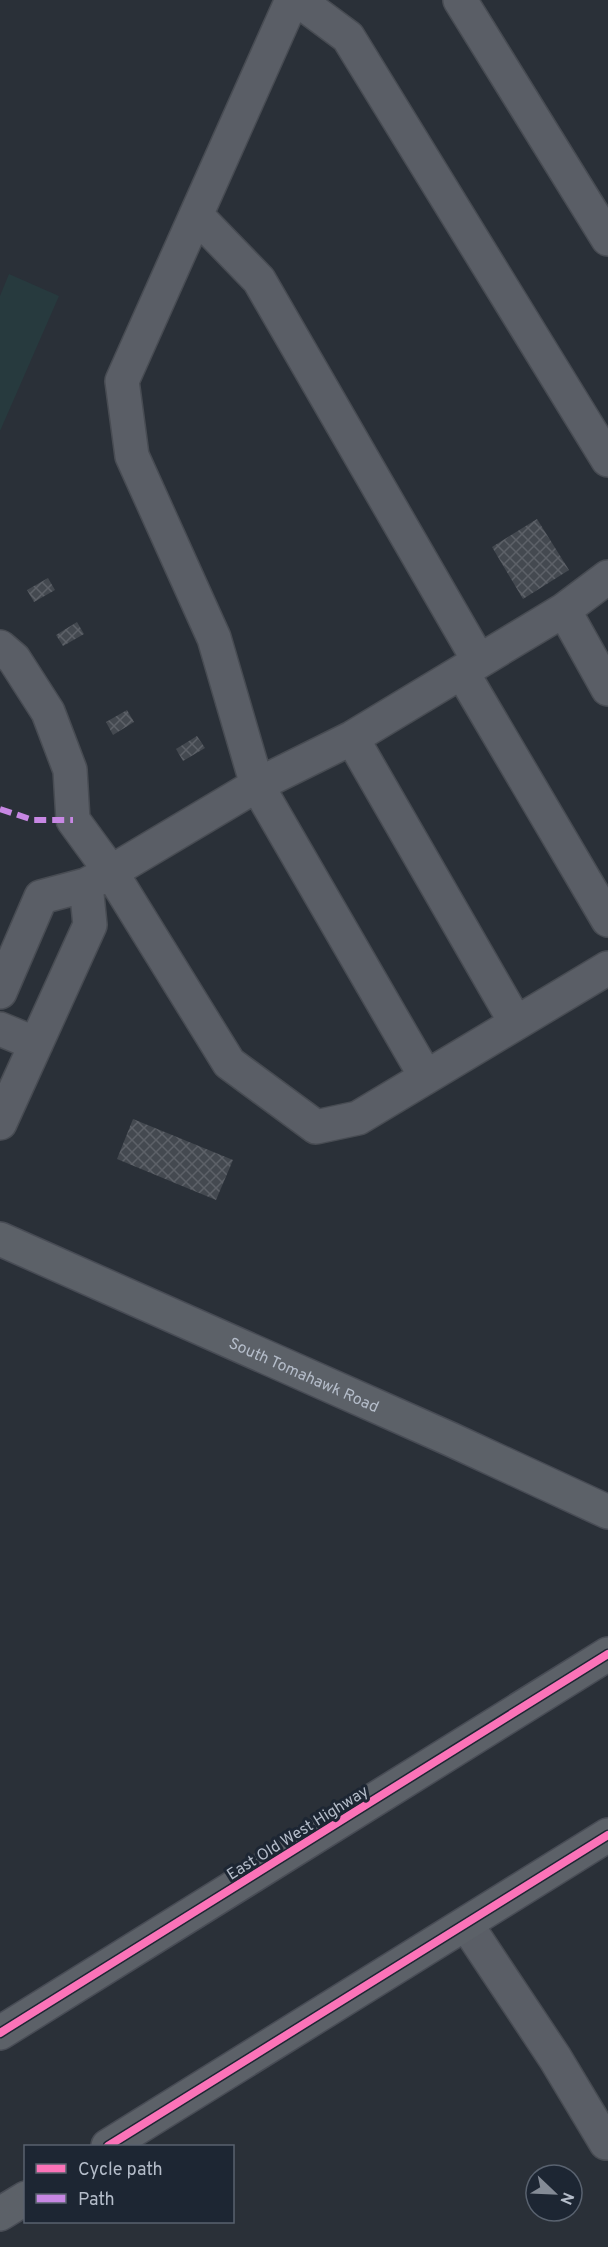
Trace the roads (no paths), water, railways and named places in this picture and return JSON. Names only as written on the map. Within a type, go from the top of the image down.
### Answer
[{"type":"main road","name":"South Tomahawk Road","points":[[0,1239],[608,1512]]},
{"type":"main road","name":"East Old West Highway","points":[[0,2033],[608,1654]]},
{"type":"main road","points":[[110,2145],[608,1835]]},
{"type":"main road","points":[[0,2214],[24,2199]]},
{"type":"lane","points":[[292,0],[122,381],[132,456],[214,638],[257,785],[426,1077]]},
{"type":"lane","points":[[298,0],[348,37],[608,460]]},
{"type":"lane","points":[[460,0],[608,239]]},
{"type":"lane","points":[[196,215],[258,280],[608,921]]},
{"type":"lane","points":[[0,992],[41,897],[98,879],[257,785],[352,738],[564,610],[608,577]]},
{"type":"lane","points":[[564,610],[608,689]]},
{"type":"lane","points":[[0,647],[14,659],[48,712],[70,770],[73,820],[98,879],[229,1063],[316,1127],[358,1118],[608,968]]},
{"type":"lane","points":[[352,738],[516,1023]]},
{"type":"lane","points":[[0,1123],[90,926],[98,879]]},
{"type":"lane","points":[[0,1029],[36,1044]]},
{"type":"lane","points":[[466,1924],[555,2058],[606,2143]]}]
